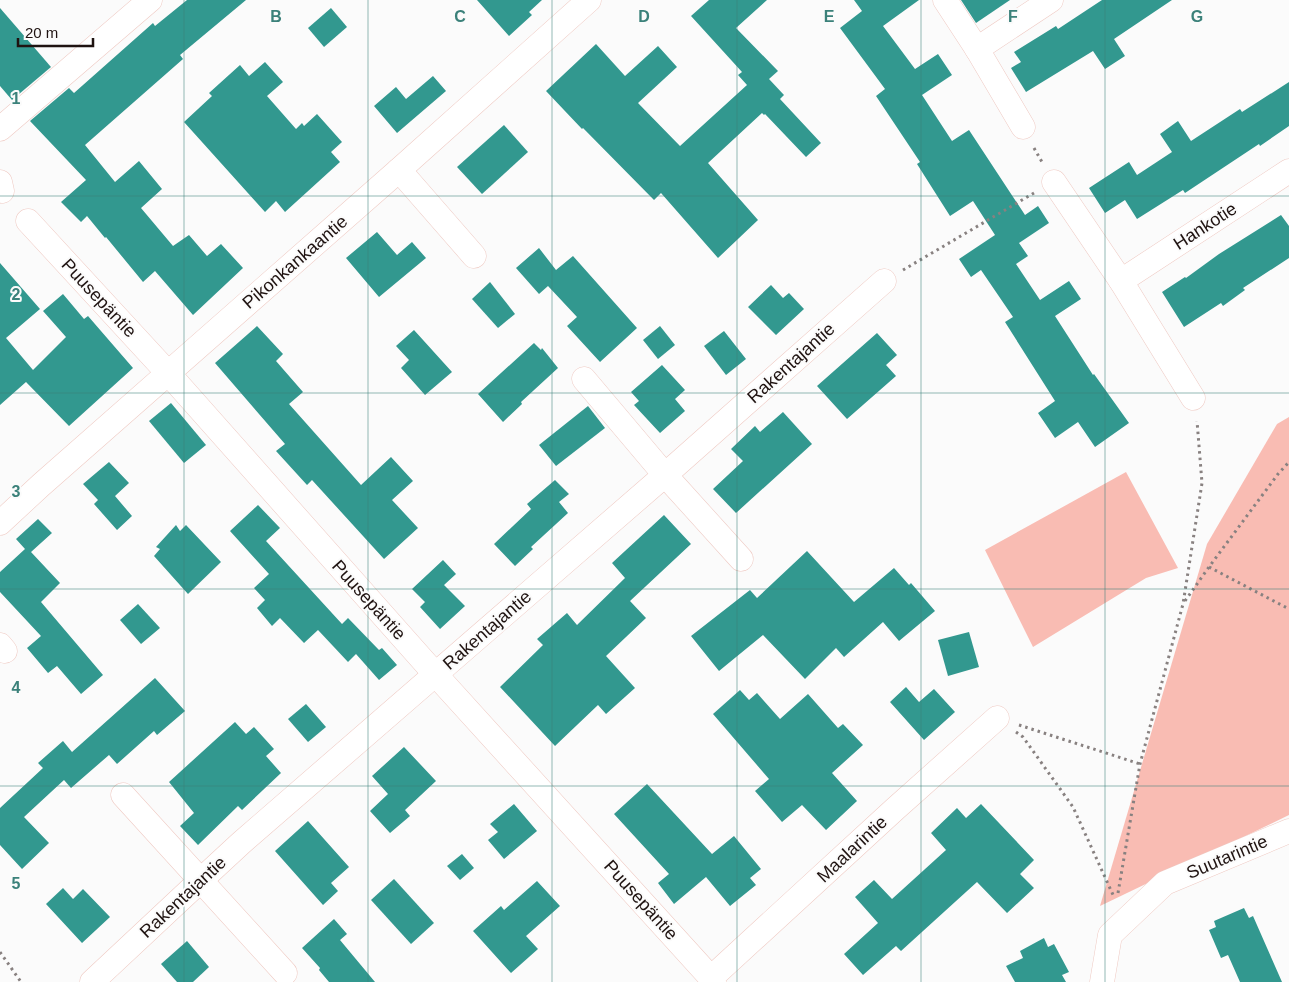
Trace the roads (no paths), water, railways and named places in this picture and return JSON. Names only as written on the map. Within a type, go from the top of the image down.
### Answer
[{"type":"street","points":[[0,129],[150,0]]},
{"type":"street","name":"Pikonkankaantie","points":[[0,523],[589,0]]},
{"type":"street","points":[[946,0],[1023,128]]},
{"type":"street","points":[[977,49],[1051,0]]},
{"type":"street","points":[[399,170],[474,256]]},
{"type":"street","name":"Hankotie","points":[[1121,281],[1289,171]]},
{"type":"street","points":[[1054,182],[1121,281],[1193,398]]},
{"type":"street","name":"Puusepäntie","points":[[28,221],[168,373],[436,675],[713,980]]},
{"type":"street","name":"Rakentajantie","points":[[92,982],[200,880],[665,475],[884,281]]},
{"type":"street","points":[[584,379],[665,475],[741,559]]},
{"type":"street","name":"Maalarintie","points":[[713,980],[997,718]]},
{"type":"street","points":[[123,795],[285,974]]},
{"type":"street","name":"Suutarintie","points":[[1102,982],[1110,935],[1165,883],[1289,831]]}]
